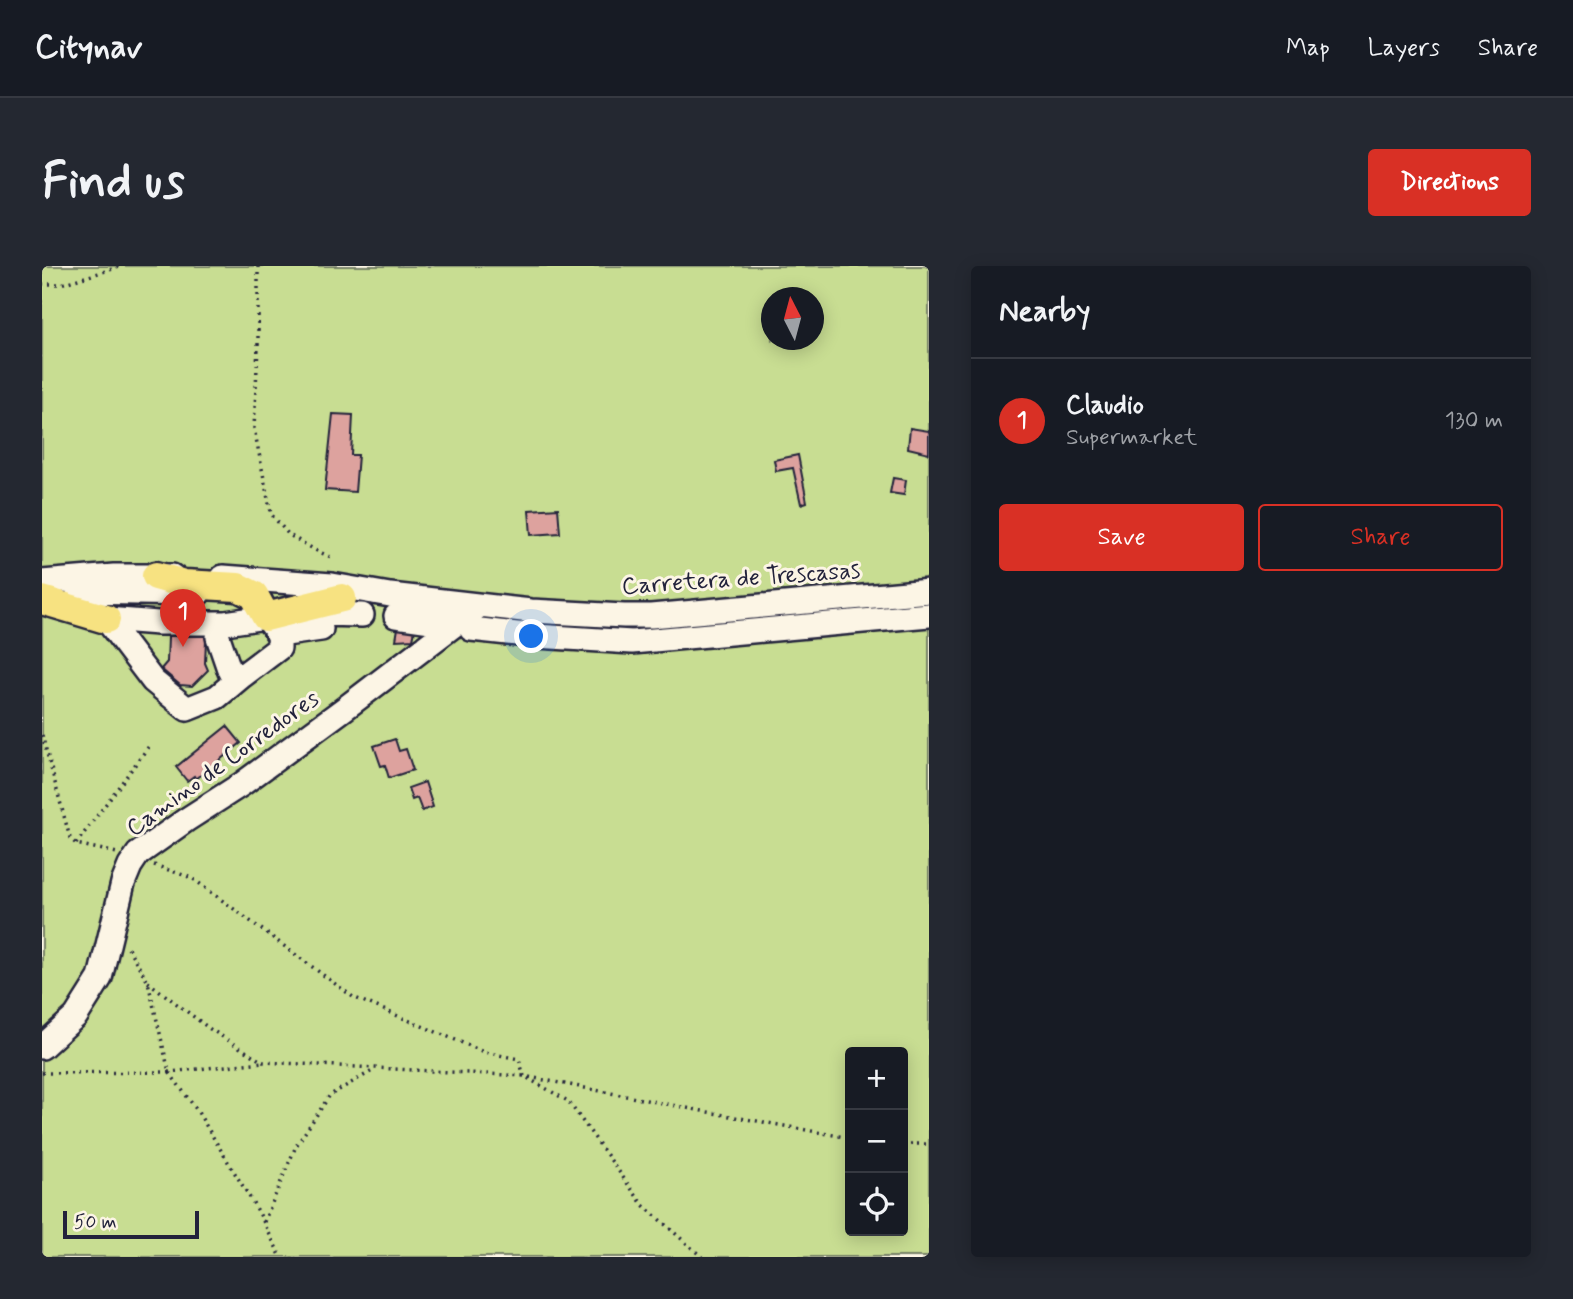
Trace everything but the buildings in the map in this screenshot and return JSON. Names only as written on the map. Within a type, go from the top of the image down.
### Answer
[{"type":"main road","points":[[156,576],[184,584],[238,587],[265,616],[352,607]]},
{"type":"main road","points":[[46,608],[106,619]]},
{"type":"street","name":"Carretera de Trescasas","points":[[42,582],[156,576],[270,580],[332,585],[393,605]]},
{"type":"street","name":"Carretera de Trescasas","points":[[265,616],[319,621],[352,607],[393,605],[479,606],[651,616],[929,591]]},
{"type":"street","points":[[42,592],[265,616]]},
{"type":"street","points":[[393,605],[445,623]]},
{"type":"street","name":"Camino de Corredores","points":[[42,1046],[76,1016],[100,978],[123,884],[138,854],[242,784],[479,606]]},
{"type":"street","points":[[471,629],[632,642],[929,615]]},
{"type":"street","points":[[106,619],[225,623],[265,616]]},
{"type":"street","points":[[140,622],[162,638],[218,637],[265,616]]},
{"type":"street","points":[[106,619],[153,681],[187,709],[217,697],[279,648],[265,616]]},
{"type":"street","points":[[218,637],[230,672],[242,676]]},
{"type":"path","points":[[42,284],[61,284],[123,266]]},
{"type":"path","points":[[258,266],[254,428],[271,514],[289,535],[331,557]]},
{"type":"path","points":[[42,735],[70,838],[76,845],[135,859],[192,878],[353,997],[484,1052],[519,1059],[524,1076],[568,1101],[643,1205],[702,1257]]},
{"type":"path","points":[[76,845],[149,746]]},
{"type":"path","points":[[114,923],[148,982],[169,1072],[196,1109],[264,1222],[281,1257]]},
{"type":"path","points":[[148,982],[210,1029],[263,1062]]},
{"type":"path","points":[[42,1073],[169,1072],[263,1062],[524,1076],[845,1137]]},
{"type":"path","points":[[264,1222],[296,1146],[330,1095],[376,1069]]},
{"type":"path","points":[[908,1144],[929,1144]]},
{"type":"green space","points":[[42,266],[929,266],[929,1257],[42,1257]]},
{"type":"place","name":"Claudio","points":[[183,647]]}]
